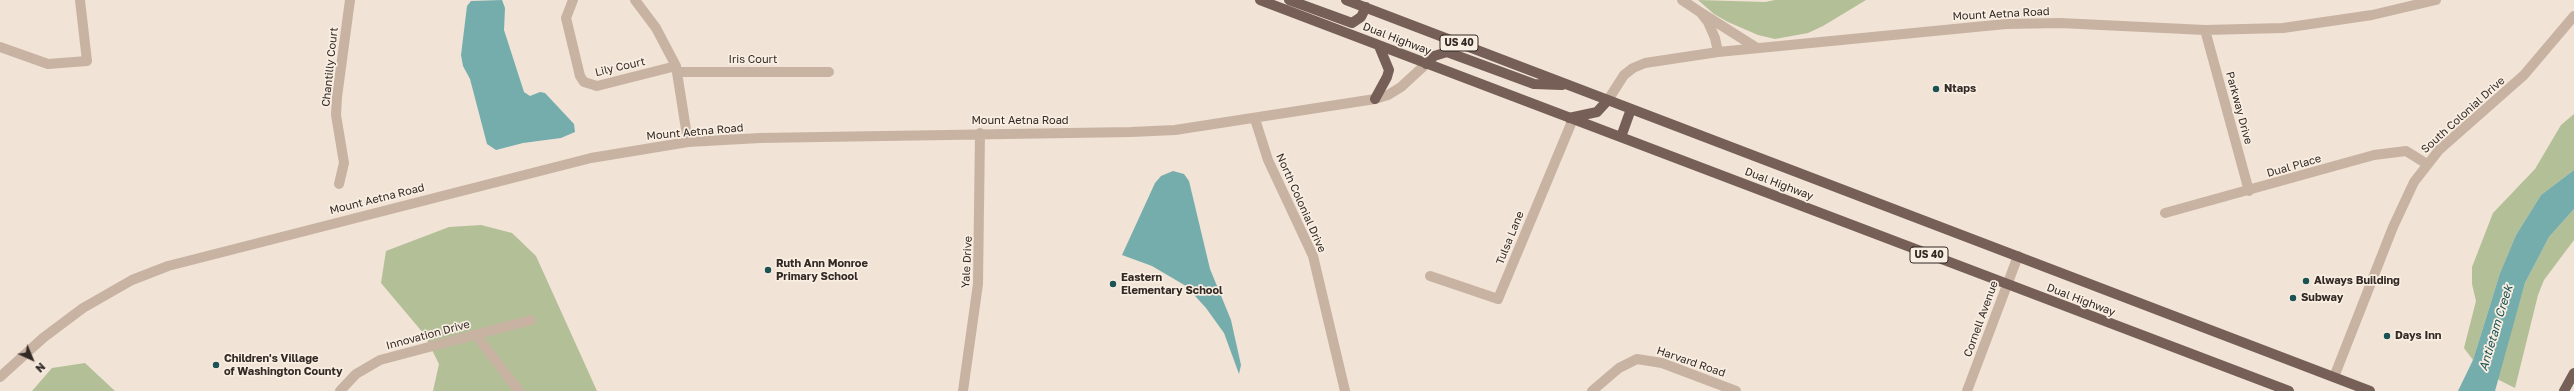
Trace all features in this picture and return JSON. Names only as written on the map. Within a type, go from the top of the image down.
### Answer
[{"type":"main road","name":"Dual Highway","points":[[1260,0],[2289,391]]},
{"type":"main road","points":[[1289,0],[1352,22],[1361,17],[1367,4]]},
{"type":"main road","name":"Dual Highway","points":[[1346,0],[1367,4],[1631,109],[2370,391]]},
{"type":"main road","points":[[1375,99],[1388,77],[1389,70],[1379,46]]},
{"type":"main road","points":[[1426,64],[1434,56],[1447,52],[1534,84],[1572,86]]},
{"type":"main road","points":[[1571,118],[1597,112],[1608,100]]},
{"type":"main road","points":[[1621,137],[1631,109]]},
{"type":"main road","points":[[2564,391],[2574,373]]},
{"type":"street","points":[[0,47],[48,64],[87,60],[80,0]]},
{"type":"street","name":"Chantilly Court","points":[[338,184],[344,163],[336,115],[337,97],[350,0]]},
{"type":"street","name":"Lily Court","points":[[573,0],[566,18],[580,76],[584,82],[597,86],[676,69]]},
{"type":"street","points":[[635,0],[656,28],[676,69],[688,142]]},
{"type":"street","points":[[1682,0],[1757,48]]},
{"type":"street","name":"Mount Aetna Road","points":[[1608,100],[1624,75],[1633,68],[1645,63],[1718,52],[2006,24],[2060,23],[2205,30],[2283,28],[2372,15],[2436,0]]},
{"type":"street","points":[[1700,12],[1713,31],[1718,52]]},
{"type":"street","name":"South Colonial Drive","points":[[2334,377],[2404,201],[2427,164],[2452,138],[2524,75],[2574,16]]},
{"type":"street","name":"Parkway Drive","points":[[2205,30],[2249,191]]},
{"type":"street","name":"Mount Aetna Road","points":[[0,377],[43,338],[83,308],[132,280],[168,266],[591,158],[688,142],[760,138],[1175,130],[1255,119],[1375,99],[1388,95],[1401,87],[1426,64]]},
{"type":"street","name":"Iris Court","points":[[676,69],[829,72]]},
{"type":"street","name":"Tulsa Lane","points":[[1430,276],[1498,300],[1571,118]]},
{"type":"street","name":"North Colonial Drive","points":[[1255,119],[1268,160],[1313,256],[1345,391]]},
{"type":"street","name":"Yale Drive","points":[[962,391],[978,284],[980,133]]},
{"type":"street","name":"Dual Place","points":[[2165,213],[2249,191],[2374,155],[2394,151],[2406,151],[2427,164]]},
{"type":"street","name":"Cornell Avenue","points":[[1967,391],[2006,284],[2018,256]]},
{"type":"street","name":"Innovation Drive","points":[[340,391],[356,374],[380,360],[531,320]]},
{"type":"street","points":[[476,335],[520,391]]},
{"type":"street","name":"Harvard Road","points":[[1592,391],[1619,368],[1637,359],[1662,363],[1736,391]]},
{"type":"green space","points":[[1698,0],[1765,2],[1775,0],[1866,0],[1823,26],[1808,33],[1775,39],[1758,35],[1728,22],[1714,14]]},
{"type":"green space","points":[[2574,114],[2574,170],[2541,195],[2516,235],[2500,273],[2473,360],[2464,348],[2476,301],[2472,284],[2472,267],[2493,213],[2535,169],[2561,125]]},
{"type":"green space","points":[[2574,209],[2574,240],[2544,280],[2538,295],[2515,388],[2497,379],[2525,283],[2549,237]]},
{"type":"green space","points":[[481,225],[512,233],[536,256],[597,391],[433,391],[439,364],[424,334],[381,283],[386,251],[449,227]]},
{"type":"green space","points":[[85,363],[115,391],[32,391],[52,368]]},
{"type":"water","points":[[502,0],[505,8],[504,30],[524,92],[530,96],[540,92],[545,93],[574,124],[575,132],[561,138],[523,143],[496,150],[487,144],[470,79],[463,66],[461,55],[467,6],[471,1]]},
{"type":"water","name":"Antietam Creek","points":[[2574,170],[2574,209],[2549,237],[2525,283],[2495,391],[2458,391],[2473,360],[2500,273],[2516,235],[2541,195]]},
{"type":"water","points":[[1173,171],[1184,174],[1189,181],[1210,269],[1231,320],[1241,365],[1239,374],[1224,333],[1206,308],[1186,286],[1152,266],[1122,255],[1155,183],[1161,176]]},
{"type":"place","name":"Ntaps","points":[[1936,89]]},
{"type":"place","name":"Ruth Ann Monroe Primary School","points":[[768,270]]},
{"type":"place","name":"Always Building","points":[[2306,281]]},
{"type":"place","name":"Eastern Elementary School","points":[[1113,284]]},
{"type":"place","name":"Subway","points":[[2293,298]]},
{"type":"place","name":"Days Inn","points":[[2387,336]]},
{"type":"place","name":"Children's Village of Washington County","points":[[216,365]]}]
